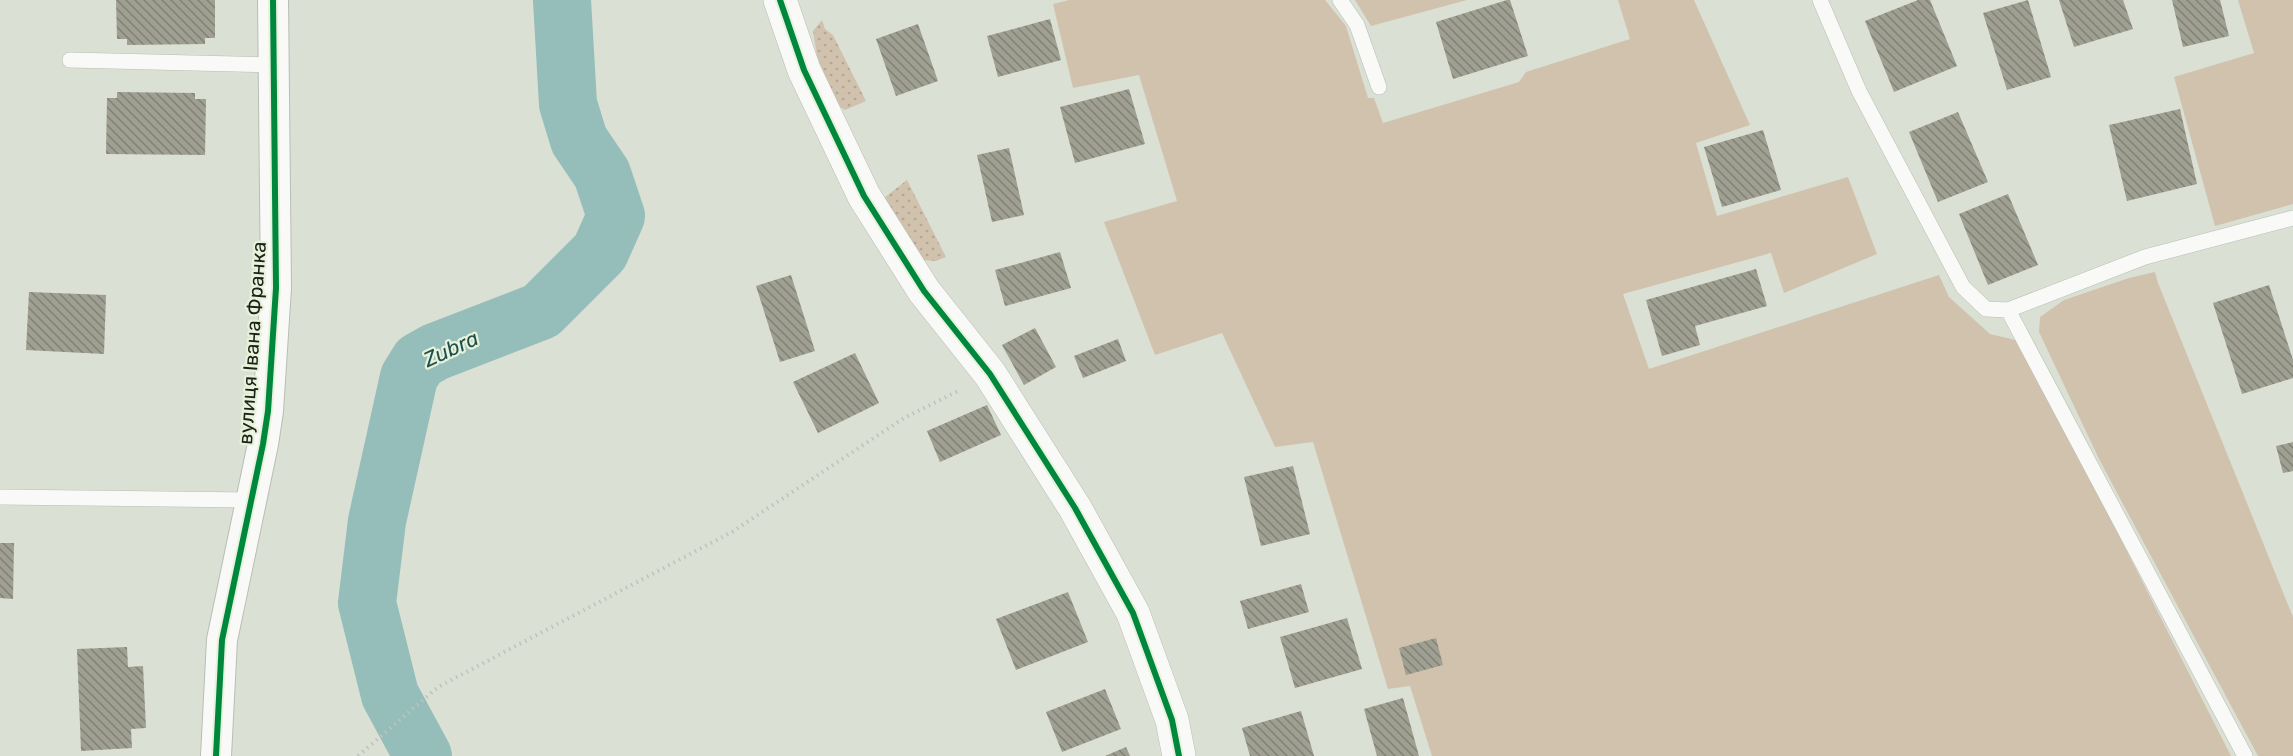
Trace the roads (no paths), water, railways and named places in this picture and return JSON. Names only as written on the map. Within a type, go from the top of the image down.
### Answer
[{"type":"street","name":"вулиця Івана Франка","points":[[216,756],[222,640],[268,411],[276,288],[273,0]]},
{"type":"street","points":[[780,0],[804,70],[864,196],[924,291],[990,374],[1075,508],[1133,613],[1172,720],[1179,756]]},
{"type":"lane","points":[[1340,0],[1357,25],[1379,87]]},
{"type":"lane","points":[[1820,0],[1859,91],[1963,287],[1986,309],[2008,310],[2145,257],[2293,218]]},
{"type":"lane","points":[[70,60],[275,64]]},
{"type":"lane","points":[[2008,310],[2246,756]]},
{"type":"lane","points":[[0,497],[250,500]]},
{"type":"waterway","name":"Zubra","points":[[423,756],[390,695],[367,603],[377,521],[409,377],[419,361],[435,352],[541,311],[600,252],[616,216],[602,174],[579,140],[568,104],[562,0]]}]
